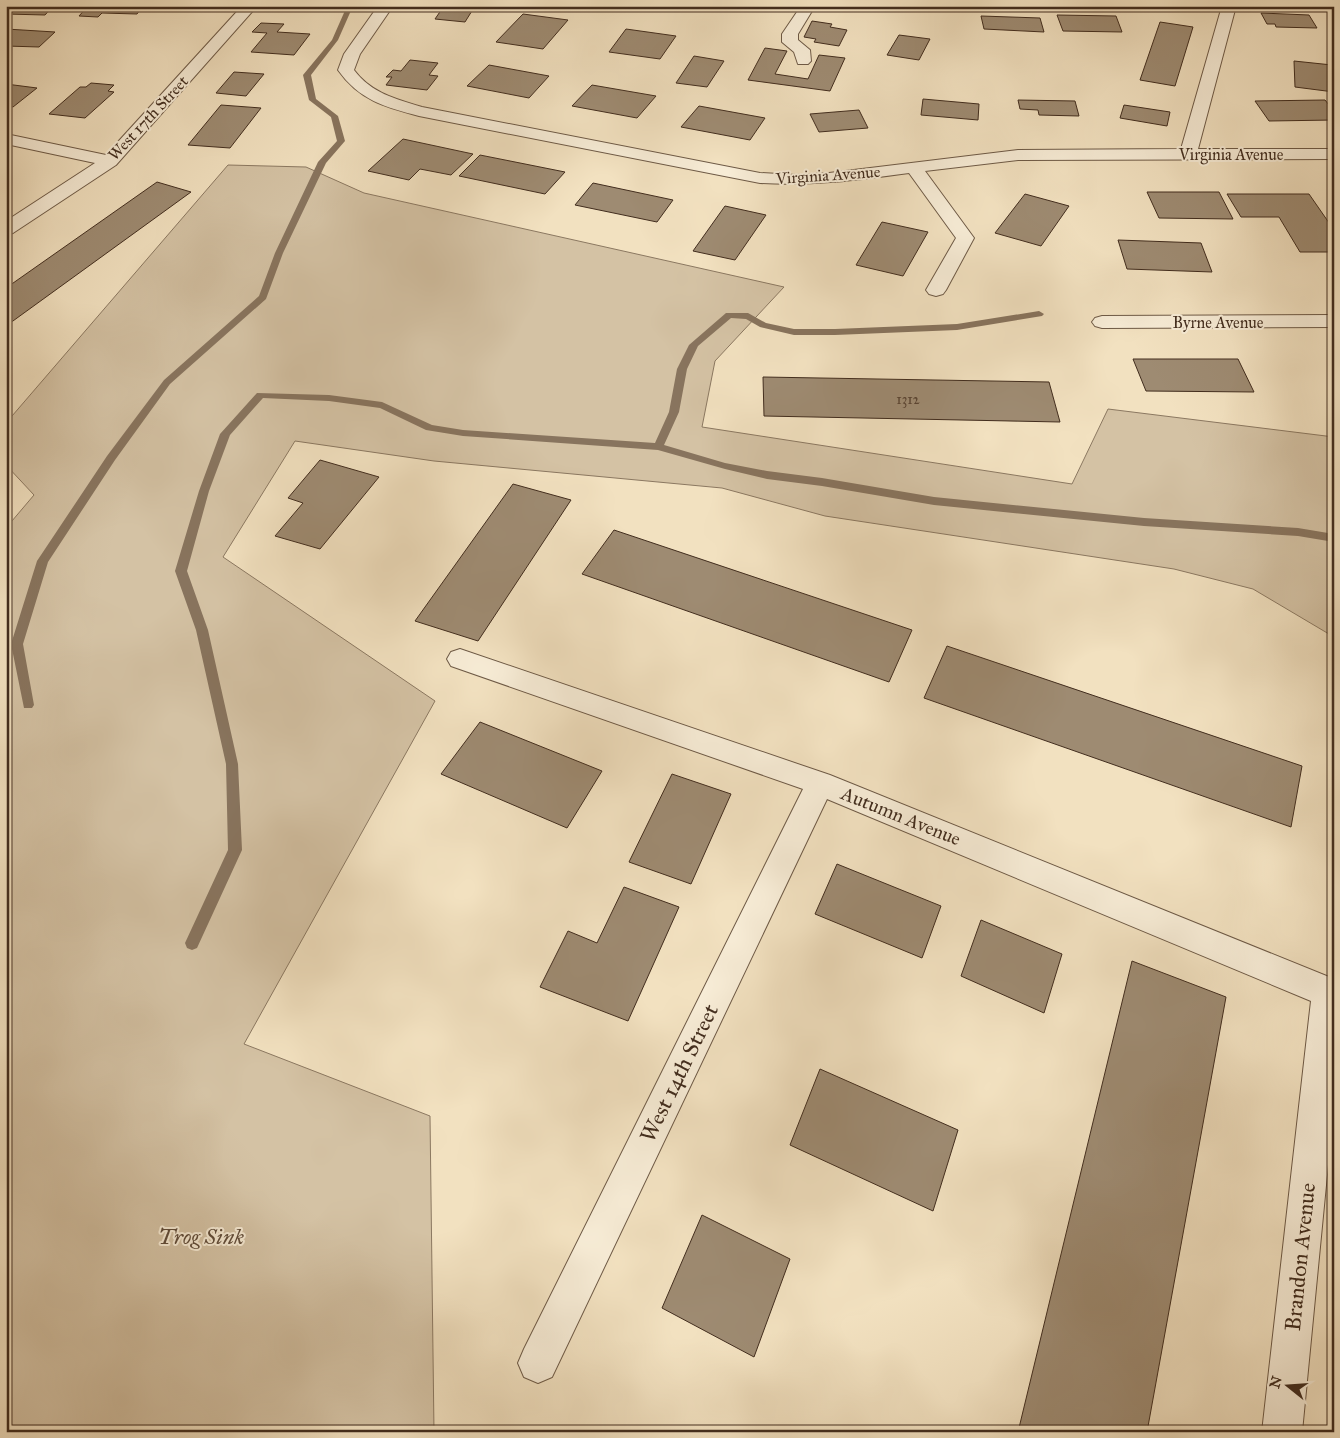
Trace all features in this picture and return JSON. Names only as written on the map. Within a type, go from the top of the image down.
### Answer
[{"type":"street","name":"West 17th Street","points":[[6,229],[110,161],[250,6]]},
{"type":"street","name":"Virginia Avenue","points":[[386,6],[362,38],[352,54],[346,70],[354,83],[370,95],[419,111],[760,178],[796,180],[829,178],[1018,155],[1334,154]]},
{"type":"street","points":[[803,61],[802,50],[790,42],[790,34],[808,6]]},
{"type":"street","points":[[1188,154],[1229,6]]},
{"type":"street","points":[[6,139],[110,161]]},
{"type":"street","points":[[914,168],[965,238],[936,290]]},
{"type":"street","name":"Byrne Avenue","points":[[1102,322],[1334,321]]},
{"type":"street","name":"Autumn Avenue","points":[[460,659],[820,783],[1331,994]]},
{"type":"street","name":"West 14th Street","points":[[538,1363],[820,783]]},
{"type":"street","name":"Brandon Avenue","points":[[1282,1432],[1331,994]]},
{"type":"green space","name":"Trog Sink","points":[[228,165],[306,167],[364,193],[784,287],[715,361],[702,427],[1072,484],[1108,409],[1334,437],[1334,637],[1253,589],[1174,569],[825,516],[722,488],[434,461],[295,441],[223,557],[435,701],[244,1044],[430,1116],[434,1432],[6,1432],[6,528],[34,495],[6,465],[6,423]]},
{"type":"building","points":[[6,6],[53,6],[45,15],[6,14]]},
{"type":"building","points":[[88,6],[143,6],[137,14],[102,13],[98,17],[79,16]]},
{"type":"building","points":[[444,6],[475,6],[465,22],[435,19]]},
{"type":"building","points":[[1261,13],[1309,15],[1317,28],[1276,27],[1275,24],[1267,24]]},
{"type":"building","points":[[523,14],[568,20],[543,49],[496,42]]},
{"type":"building","points":[[1057,15],[1116,16],[1122,32],[1063,31]]},
{"type":"building","points":[[981,16],[1040,18],[1044,32],[984,29]]},
{"type":"building","points":[[812,21],[832,24],[830,27],[847,30],[839,46],[814,42],[816,39],[804,37]]},
{"type":"building","points":[[1160,22],[1193,27],[1175,86],[1140,80]]},
{"type":"building","points":[[261,23],[284,24],[277,32],[310,34],[294,55],[251,52],[267,33],[252,32]]},
{"type":"building","points":[[6,29],[55,32],[39,47],[6,46]]},
{"type":"building","points":[[626,29],[676,36],[660,59],[609,52]]},
{"type":"building","points":[[899,35],[930,39],[919,60],[887,55]]},
{"type":"building","points":[[765,48],[787,51],[775,74],[808,79],[819,55],[845,58],[830,91],[748,80]]},
{"type":"building","points":[[694,56],[724,61],[707,87],[676,83]]},
{"type":"building","points":[[410,60],[438,63],[429,75],[438,76],[427,90],[386,85],[392,77],[386,77],[393,70],[401,71]]},
{"type":"building","points":[[1294,61],[1332,65],[1334,92],[1295,87]]},
{"type":"building","points":[[489,65],[549,76],[529,98],[467,86]]},
{"type":"building","points":[[234,72],[264,74],[246,96],[216,93]]},
{"type":"building","points":[[91,83],[114,85],[108,91],[114,92],[85,118],[49,114],[80,87],[86,87]]},
{"type":"building","points":[[6,84],[37,88],[13,107],[6,106]]},
{"type":"building","points":[[592,85],[656,96],[637,118],[572,106]]},
{"type":"building","points":[[923,99],[979,104],[978,120],[921,115]]},
{"type":"building","points":[[1018,100],[1075,101],[1079,116],[1039,115],[1038,110],[1020,109]]},
{"type":"building","points":[[1325,100],[1334,111],[1334,120],[1269,121],[1255,101]]},
{"type":"building","points":[[221,105],[261,108],[230,148],[188,145]]},
{"type":"building","points":[[1124,105],[1170,112],[1167,126],[1120,118]]},
{"type":"building","points":[[699,106],[765,118],[750,140],[681,127]]},
{"type":"building","points":[[859,110],[868,128],[819,132],[810,114]]},
{"type":"building","points":[[403,139],[473,154],[451,175],[420,169],[409,180],[368,171]]},
{"type":"building","points":[[480,155],[565,172],[545,194],[459,176]]},
{"type":"building","points":[[157,182],[191,192],[6,326],[6,288]]},
{"type":"building","points":[[593,183],[673,200],[657,222],[575,205]]},
{"type":"building","points":[[1147,192],[1219,192],[1233,219],[1159,218]]},
{"type":"building","points":[[1025,194],[1069,206],[1041,246],[995,233]]},
{"type":"building","points":[[1227,194],[1309,194],[1334,230],[1334,252],[1300,252],[1279,217],[1241,217]]},
{"type":"building","points":[[725,206],[766,215],[735,260],[693,251]]},
{"type":"building","points":[[882,222],[928,232],[903,276],[856,265]]},
{"type":"building","points":[[1118,240],[1201,243],[1212,272],[1127,269]]},
{"type":"building","points":[[1133,359],[1238,359],[1254,392],[1146,391]]},
{"type":"building","points":[[763,377],[1049,382],[1060,422],[764,416]]},
{"type":"building","points":[[320,460],[379,477],[320,549],[275,536],[303,503],[288,498]]},
{"type":"building","points":[[513,484],[571,500],[478,641],[415,621]]},
{"type":"building","points":[[614,530],[912,630],[889,682],[582,574]]},
{"type":"building","points":[[947,646],[1302,766],[1291,827],[924,698]]},
{"type":"building","points":[[480,722],[602,771],[567,828],[441,774]]},
{"type":"building","points":[[672,774],[731,794],[691,884],[629,862]]},
{"type":"building","points":[[837,864],[941,906],[922,958],[815,914]]},
{"type":"building","points":[[624,887],[679,907],[628,1021],[540,987],[568,931],[597,943]]},
{"type":"building","points":[[981,920],[1062,954],[1044,1013],[961,976]]},
{"type":"building","points":[[1132,961],[1226,997],[1147,1432],[1018,1432]]},
{"type":"building","points":[[820,1069],[958,1130],[933,1211],[790,1145]]},
{"type":"building","points":[[702,1215],[790,1259],[754,1357],[662,1308]]},
{"type":"waterway","points":[[28,705],[17,644],[43,561],[111,458],[167,382],[263,297],[279,253],[322,162],[341,141],[334,116],[313,100],[307,75],[335,40],[350,6]]},
{"type":"waterway","points":[[658,447],[674,412],[682,369],[694,345],[729,315],[748,316],[763,325],[794,332],[835,332],[957,327],[1039,314]]},
{"type":"waterway","points":[[192,943],[235,850],[232,764],[202,630],[181,571],[204,491],[225,434],[260,395],[329,398],[382,405],[430,428],[463,433],[658,447]]},
{"type":"waterway","points":[[658,447],[725,466],[767,475],[822,482],[934,501],[1144,522],[1298,532],[1334,538]]}]
